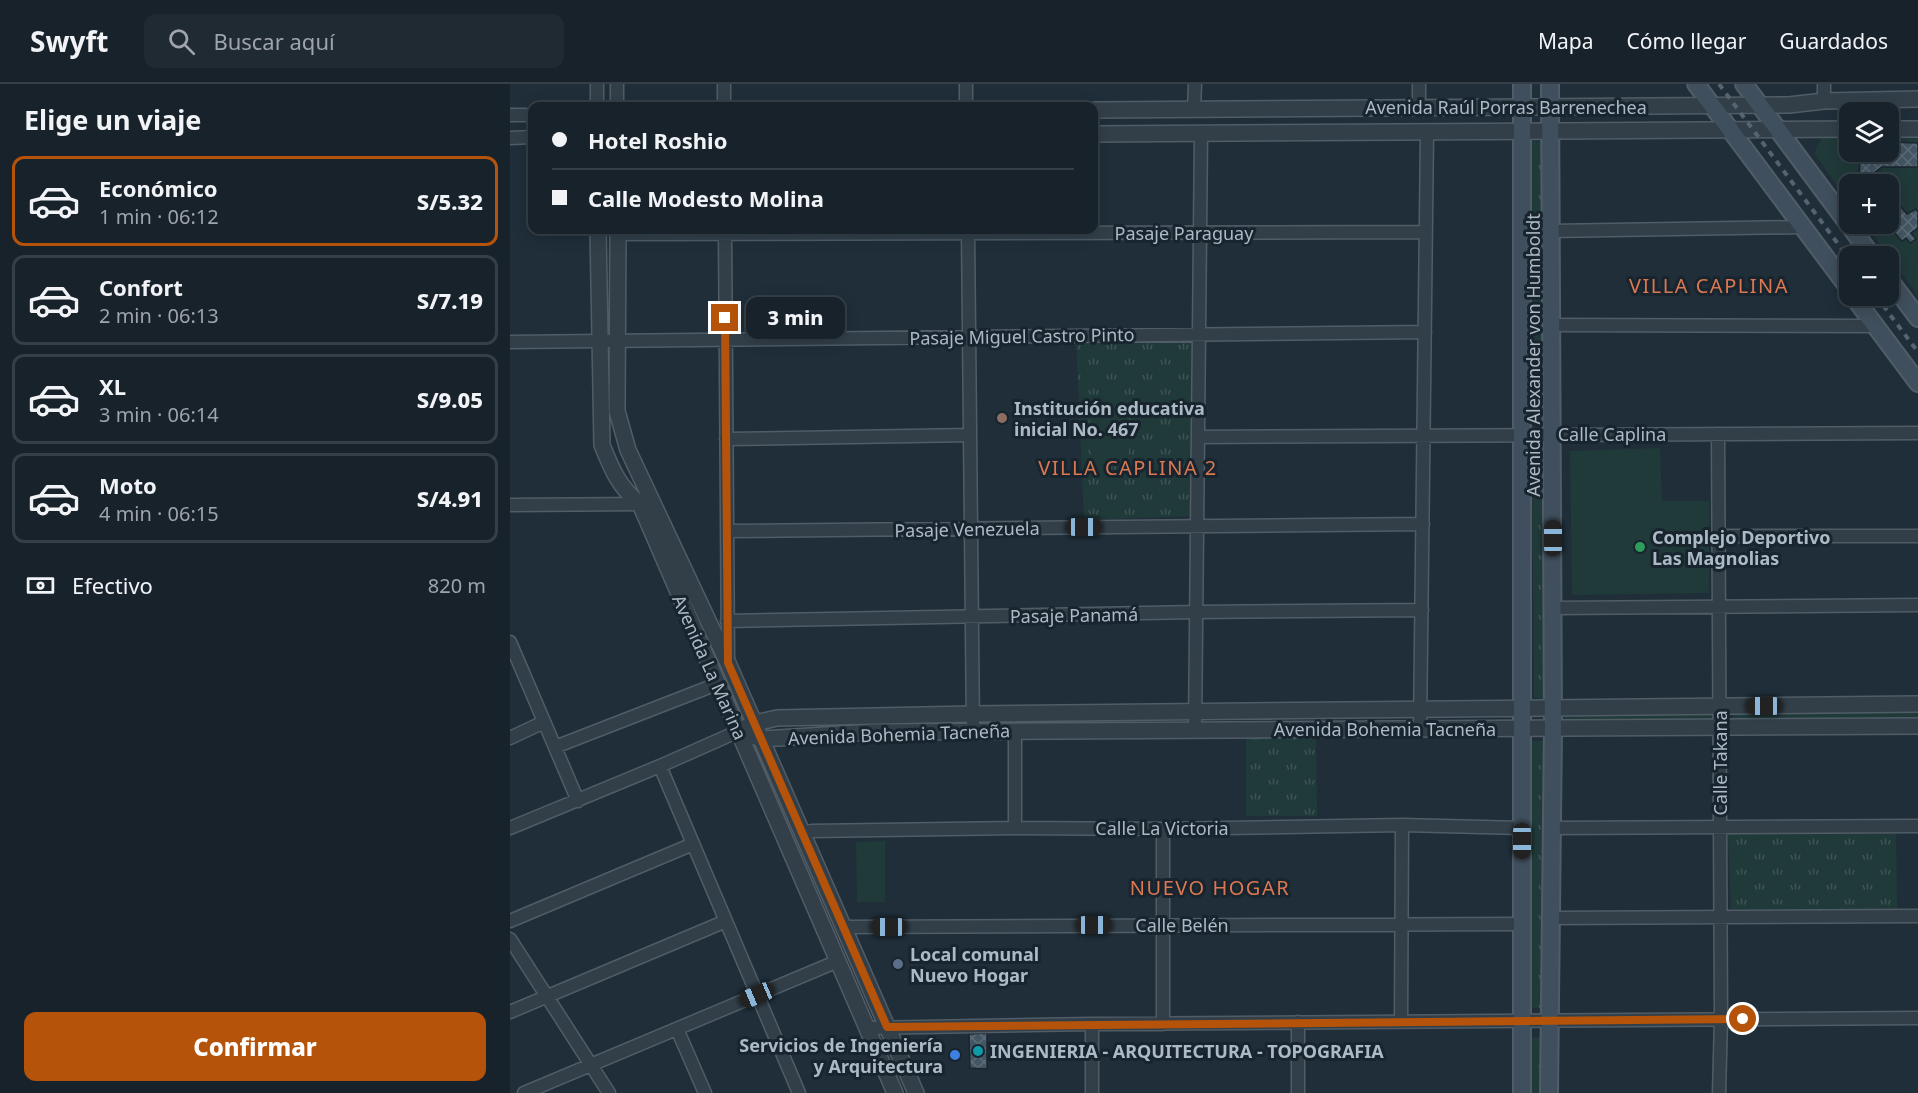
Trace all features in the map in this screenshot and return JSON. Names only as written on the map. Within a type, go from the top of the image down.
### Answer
[{"type":"main road","name":"Avenida Alexander von Humboldt","points":[[1522,84],[1522,1093]]},
{"type":"main road","name":"Avenida Alexander von Humboldt","points":[[1549,1093],[1553,728],[1550,84]]},
{"type":"main road","points":[[1696,84],[1839,276]]},
{"type":"main road","points":[[1744,84],[1865,246]]},
{"type":"main road","points":[[1899,293],[1918,318]]},
{"type":"main road","points":[[1861,306],[1918,382]]},
{"type":"street","points":[[597,84],[597,102]]},
{"type":"street","points":[[617,84],[617,102]]},
{"type":"street","points":[[724,84],[724,102]]},
{"type":"street","points":[[966,84],[966,102]]},
{"type":"street","points":[[1194,109],[1195,84]]},
{"type":"street","points":[[1419,84],[1419,108]]},
{"type":"street","points":[[1824,84],[1824,101]]},
{"type":"street","name":"Avenida Raúl Porras Barrenechea","points":[[1098,110],[1789,105],[1824,101],[1918,99]]},
{"type":"street","points":[[510,115],[528,115]]},
{"type":"street","name":"Avenida Raúl Porras Barrenechea","points":[[1098,134],[1839,129]]},
{"type":"street","points":[[1899,129],[1918,129]]},
{"type":"street","points":[[1420,729],[1427,132]]},
{"type":"street","points":[[1195,730],[1201,133]]},
{"type":"street","points":[[510,138],[528,137]]},
{"type":"street","points":[[1551,231],[1802,227]]},
{"type":"street","name":"Pasaje Paraguay","points":[[1098,232],[1426,232]]},
{"type":"street","name":"Avenida La Marina","points":[[598,234],[602,446],[625,492],[646,504],[728,663],[916,1093]]},
{"type":"street","name":"Avenida La Marina","points":[[618,234],[617,411],[628,450],[646,504],[717,684],[895,1093]]},
{"type":"street","points":[[724,234],[728,663]]},
{"type":"street","points":[[968,234],[973,731]]},
{"type":"street","points":[[1551,325],[1876,326]]},
{"type":"street","name":"Pasaje Miguel Castro Pinto","points":[[510,342],[1425,332]]},
{"type":"street","name":"Calle Caplina","points":[[1198,437],[1918,433]]},
{"type":"street","name":"Calle Takana","points":[[1718,434],[1721,917],[1719,1093]]},
{"type":"street","points":[[726,439],[970,435]]},
{"type":"street","points":[[510,505],[646,504]]},
{"type":"street","name":"Pasaje Venezuela","points":[[727,531],[1423,524]]},
{"type":"street","points":[[1719,536],[1918,536]]},
{"type":"street","points":[[1553,608],[1918,605]]},
{"type":"street","name":"Pasaje Panamá","points":[[727,621],[1422,610]]},
{"type":"street","points":[[511,647],[578,801]]},
{"type":"street","points":[[555,747],[717,684]]},
{"type":"street","name":"Avenida Bohemia Tacneña","points":[[739,731],[754,723],[777,718],[1195,711],[1918,704]]},
{"type":"street","points":[[510,738],[544,722]]},
{"type":"street","name":"Avenida Bohemia Tacneña","points":[[739,731],[761,738],[873,732],[1918,726]]},
{"type":"street","points":[[510,828],[739,731]]},
{"type":"street","points":[[1015,731],[1015,828]]},
{"type":"street","points":[[660,766],[799,1093]]},
{"type":"street","points":[[1401,1022],[1402,825]]},
{"type":"street","name":"Calle La Victoria","points":[[802,833],[1015,828],[1163,829],[1402,825],[1522,828]]},
{"type":"street","points":[[1552,828],[1918,826]]},
{"type":"street","points":[[1163,829],[1163,1024]]},
{"type":"street","points":[[510,921],[693,844]]},
{"type":"street","points":[[1551,918],[1918,916]]},
{"type":"street","points":[[510,1012],[726,921]]},
{"type":"street","name":"Calle Belén","points":[[843,927],[1522,924]]},
{"type":"street","points":[[510,939],[609,1093]]},
{"type":"street","points":[[524,1093],[838,961]]},
{"type":"street","points":[[867,1028],[1092,1024],[1918,1018]]},
{"type":"street","points":[[1298,1023],[1298,1093]]},
{"type":"street","points":[[1092,1024],[1092,1093]]},
{"type":"street","points":[[677,1029],[705,1093]]},
{"type":"green space","points":[[1825,132],[1839,132],[1839,162],[1899,162],[1899,132],[1918,132],[1918,296],[1899,270],[1899,246],[1881,246],[1872,234],[1899,234],[1899,174],[1839,174],[1839,188],[1814,153]]},
{"type":"green space","points":[[1531,141],[1544,142],[1547,420],[1532,419]]},
{"type":"green space","points":[[1192,337],[1193,516],[1084,520],[1076,338]]},
{"type":"green space","points":[[1128,395],[1129,460],[1091,461],[1089,397]]},
{"type":"green space","points":[[1546,448],[1545,699],[1534,698],[1532,449]]},
{"type":"green space","name":"Complejo Deportivo Las Magnolias","points":[[1660,448],[1662,501],[1709,501],[1709,593],[1572,595],[1570,451]]},
{"type":"green space","points":[[1918,710],[1918,720],[1733,724],[1733,714]]},
{"type":"green space","points":[[1565,714],[1713,715],[1713,724],[1565,723]]},
{"type":"green space","points":[[1246,738],[1316,738],[1317,816],[1246,816]]},
{"type":"green space","points":[[1532,741],[1546,741],[1543,1008],[1531,1008]]},
{"type":"green space","points":[[1728,834],[1896,834],[1897,910],[1731,909]]},
{"type":"green space","points":[[885,841],[885,902],[857,902],[856,842]]},
{"type":"green space","points":[[1529,1037],[1544,1038],[1543,1093],[1529,1093]]},
{"type":"building","points":[[1899,142],[1918,143],[1918,167],[1882,167],[1874,174],[1859,174],[1860,162],[1899,162]]},
{"type":"building","points":[[1899,205],[1907,214],[1916,209],[1918,212],[1918,228],[1911,233],[1916,239],[1910,243],[1906,238],[1902,241],[1896,234],[1899,234]]},
{"type":"building","name":"INGENIERIA - ARQUITECTURA - TOPOGRAFIA","points":[[987,1033],[987,1069],[970,1068],[969,1034]]},
{"type":"railway","points":[[1719,84],[1840,246]]},
{"type":"railway","points":[[1884,306],[1918,352]]},
{"type":"place","name":"Institución educativa inicial No. 467","points":[[1002,418]]},
{"type":"place","name":"Complejo Deportivo Las Magnolias","points":[[1640,547]]},
{"type":"place","name":"Local comunal Nuevo Hogar","points":[[898,964]]},
{"type":"place","name":"INGENIERIA - ARQUITECTURA - TOPOGRAFIA","points":[[978,1051]]},
{"type":"place","name":"Servicios de Ingeniería y Arquitectura","points":[[955,1055]]},
{"type":"district","name":"VILLA CAPLINA","points":[[1709,285]]},
{"type":"district","name":"VILLA CAPLINA 2","points":[[1128,467]]},
{"type":"district","name":"NUEVO HOGAR","points":[[1210,887]]},
{"type":"route","points":[[725,318],[728,663],[887,1027],[1743,1019]]}]
